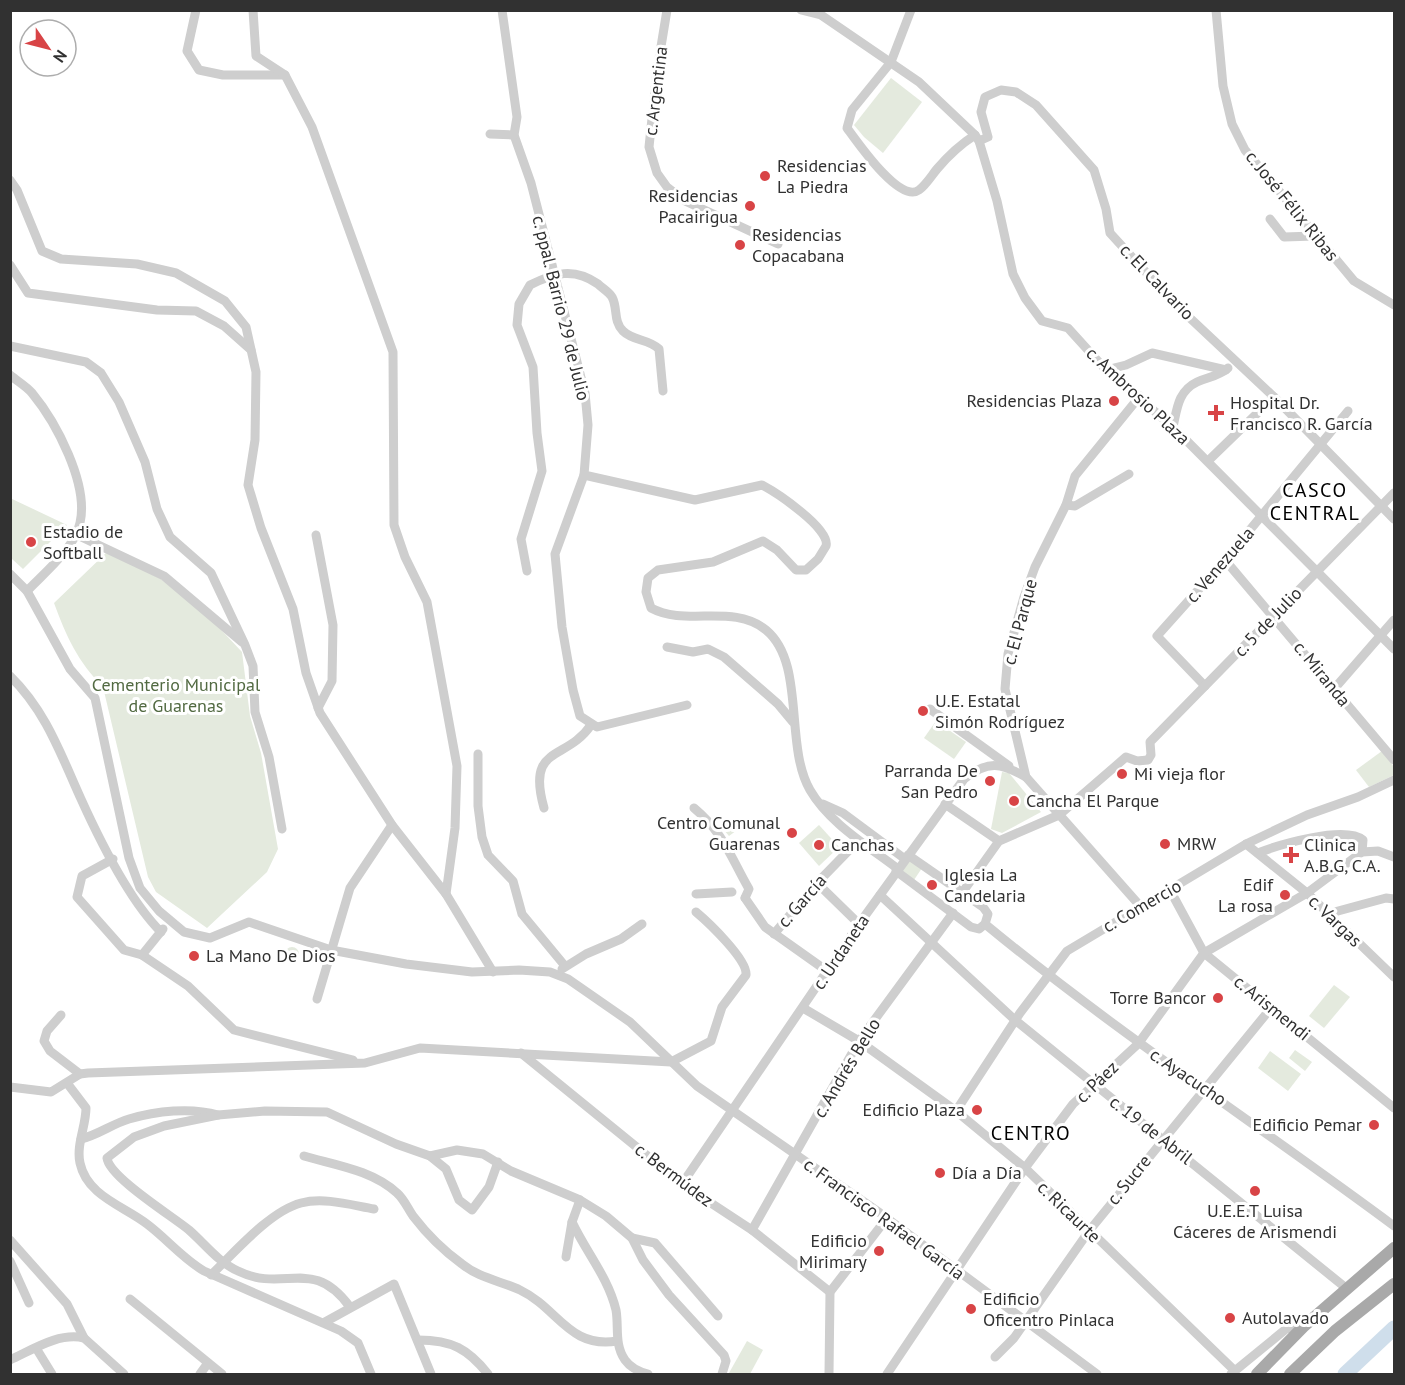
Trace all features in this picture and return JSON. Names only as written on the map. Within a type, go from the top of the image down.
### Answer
[{"type":"main road","points":[[1257,1374],[1303,1327],[1395,1248]]},
{"type":"main road","points":[[1290,1374],[1335,1331],[1395,1284]]},
{"type":"street","points":[[196,10],[187,51],[199,70],[223,75],[285,75]]},
{"type":"street","points":[[253,10],[256,56],[285,75],[312,127],[393,352],[394,525],[405,557],[427,602],[457,766],[455,828],[446,894]]},
{"type":"street","name":"c. ppal. Barrio 29 de Julio","points":[[502,10],[517,117],[514,135],[531,183],[585,393],[588,425],[584,476],[555,554],[562,627],[573,690],[580,716],[591,725]]},
{"type":"street","name":"c. Argentina","points":[[667,10],[657,71],[649,147],[657,173],[667,187],[685,201],[778,244]]},
{"type":"street","name":"c. Ambrosio Plaza","points":[[801,10],[821,15],[919,82],[977,138],[997,201],[1013,274],[1025,298],[1042,321],[1068,328],[1106,370],[1140,396],[1173,427],[1395,650]]},
{"type":"street","points":[[911,10],[891,62],[852,111],[848,128],[863,150],[899,189],[909,193],[919,191],[943,163],[977,138]]},
{"type":"street","name":"c. José Félix Ribas","points":[[1216,10],[1223,86],[1232,124],[1245,150],[1354,281],[1395,305]]},
{"type":"street","name":"c. El Calvario","points":[[977,138],[988,137],[981,112],[985,97],[1001,90],[1016,92],[1036,105],[1094,170],[1106,208],[1110,233],[1175,304],[1226,355],[1236,361]]},
{"type":"street","points":[[490,134],[514,135]]},
{"type":"street","points":[[10,180],[18,189],[42,251],[61,259],[137,264],[176,273],[225,301],[246,327],[256,372],[255,429],[248,485],[261,528],[293,609],[306,673],[318,708],[392,825],[446,894],[493,972]]},
{"type":"street","points":[[1270,219],[1284,237],[1315,236]]},
{"type":"street","points":[[10,265],[28,293],[51,298],[157,310],[196,311],[224,326],[251,350]]},
{"type":"street","points":[[526,571],[521,539],[542,471],[533,367],[519,335],[519,304],[530,285],[554,275],[567,272],[578,273],[589,278],[612,296],[616,323],[630,337],[659,349],[663,390]]},
{"type":"street","points":[[10,346],[86,362],[101,373],[119,402],[145,462],[157,510],[170,537],[211,573],[245,645],[253,666],[255,712],[268,756],[282,829]]},
{"type":"street","points":[[1106,370],[1126,365],[1152,353],[1226,370]]},
{"type":"street","points":[[1173,427],[1178,400],[1185,390],[1197,382],[1218,376],[1236,361],[1395,519]]},
{"type":"street","points":[[10,375],[31,393],[58,434],[81,487],[80,524],[75,534],[63,555],[27,591]]},
{"type":"street","name":"c. El Parque","points":[[1140,396],[1075,476],[1066,505],[1035,567],[1008,654],[1005,689],[1026,777],[1141,907]]},
{"type":"street","points":[[1208,462],[1274,397]]},
{"type":"street","name":"c. Venezuela","points":[[1205,686],[1157,636],[1262,517],[1348,411]]},
{"type":"street","points":[[1066,505],[1075,506],[1129,474]]},
{"type":"street","points":[[584,476],[695,500],[762,485],[776,492],[824,533],[827,538],[826,546],[818,559],[806,570],[796,570],[777,550],[764,541],[712,562],[658,570],[648,578],[648,602],[651,608],[664,614],[732,617],[747,620],[765,629],[776,640],[784,657],[793,722],[804,775],[818,802],[837,822],[897,870]]},
{"type":"street","name":"c. 5 de Julio","points":[[1059,815],[1126,757],[1142,761],[1151,755],[1150,741],[1395,493]]},
{"type":"street","points":[[75,534],[164,576],[245,645]]},
{"type":"street","points":[[316,535],[333,625],[332,681],[318,708]]},
{"type":"street","name":"c. Miranda","points":[[1225,560],[1395,760]]},
{"type":"street","name":"c. Francisco Rafael García","points":[[10,574],[27,591],[70,669],[95,698],[129,858],[140,888],[184,932],[210,938],[249,922],[331,950],[406,964],[472,972],[519,970],[568,979],[604,1001],[648,1036],[671,1062],[732,1112],[887,1218],[1024,1323],[1097,1374]]},
{"type":"street","points":[[1334,689],[1395,620]]},
{"type":"street","points":[[667,648],[693,652],[708,649],[724,657],[778,704],[793,722]]},
{"type":"street","points":[[10,676],[50,727],[82,801],[113,859],[144,915],[161,932]]},
{"type":"street","points":[[544,808],[538,785],[543,765],[549,757],[582,736],[591,725],[597,727],[632,720],[687,705]]},
{"type":"street","points":[[930,709],[994,753],[1013,770]]},
{"type":"street","points":[[478,754],[478,806],[482,837],[488,855],[513,881],[522,914],[529,925],[565,966]]},
{"type":"street","name":"c. Urdaneta","points":[[682,1184],[859,924],[964,779],[974,770],[999,764],[1026,777]]},
{"type":"street","name":"c. Comercio","points":[[956,1111],[1015,1020],[1067,951],[1246,844],[1307,815],[1358,797],[1395,780]]},
{"type":"street","points":[[818,802],[843,813],[906,857]]},
{"type":"street","points":[[945,804],[999,841]]},
{"type":"street","points":[[694,808],[725,843],[736,860],[749,893],[745,898],[738,899],[732,892]]},
{"type":"street","points":[[962,893],[999,841],[1059,815]]},
{"type":"street","points":[[317,999],[350,888],[392,825]]},
{"type":"street","points":[[1258,853],[1295,841],[1342,835],[1359,836],[1363,840],[1362,852],[1378,851],[1395,857]]},
{"type":"street","name":"c. García","points":[[774,934],[817,883],[856,843]]},
{"type":"street","name":"c. Vargas","points":[[1246,844],[1307,893],[1326,914],[1395,977]]},
{"type":"street","name":"c. Páez","points":[[887,1374],[1025,1168],[1073,1104],[1092,1084],[1138,1044],[1204,953],[1307,893],[1362,852]]},
{"type":"street","name":"c. Ayacucho","points":[[906,857],[987,910],[985,924]]},
{"type":"street","points":[[113,859],[82,876],[77,897],[124,950],[142,955],[188,986],[234,1030],[364,1063]]},
{"type":"street","name":"c. Ayacucho","points":[[897,870],[974,929],[985,924]]},
{"type":"street","points":[[817,883],[859,924]]},
{"type":"street","points":[[732,892],[735,885],[745,884]]},
{"type":"street","name":"c. Arismendi","points":[[1170,890],[1204,953],[1395,1108]]},
{"type":"street","points":[[696,894],[732,892]]},
{"type":"street","name":"c. 19 de Abril","points":[[880,894],[1015,1020],[1346,1288]]},
{"type":"street","points":[[745,898],[757,919],[774,934],[827,971]]},
{"type":"street","points":[[1326,914],[1386,898],[1395,899]]},
{"type":"street","points":[[10,1087],[51,1092],[80,1074],[364,1063],[420,1048],[671,1062],[711,1041],[722,1007],[746,975],[742,961],[708,921],[696,912]]},
{"type":"street","name":"c. Andrés Bello","points":[[752,1230],[859,1041],[953,913]]},
{"type":"street","points":[[142,955],[171,921]]},
{"type":"street","points":[[556,975],[565,966],[621,939],[642,924]]},
{"type":"street","name":"c. Ayacucho","points":[[985,924],[1047,975],[1138,1044],[1206,1088],[1395,1226]]},
{"type":"street","name":"c. Ricaurte","points":[[803,1008],[859,1041],[956,1111],[1025,1168],[1232,1372]]},
{"type":"street","name":"c. Sucre","points":[[995,1357],[1009,1344],[1089,1231],[1271,1008]]},
{"type":"street","points":[[61,1015],[47,1030],[44,1041],[50,1051],[80,1074]]},
{"type":"street","name":"c. Bermúdez","points":[[521,1053],[682,1184],[752,1230],[830,1292]]},
{"type":"street","points":[[67,1083],[86,1108],[80,1163],[94,1187],[117,1208],[147,1224],[186,1260],[211,1275],[325,1322],[358,1343],[371,1374]]},
{"type":"street","points":[[81,1139],[130,1119],[188,1110],[201,1110],[218,1115]]},
{"type":"street","points":[[350,1307],[340,1293],[322,1280],[305,1277],[257,1278],[224,1263],[176,1220],[130,1186],[107,1161],[110,1153],[145,1132],[218,1115],[265,1111],[327,1112],[396,1144],[430,1155],[446,1169],[459,1200],[472,1210],[489,1187],[498,1162]]},
{"type":"street","points":[[430,1155],[451,1151],[470,1151],[498,1162],[511,1172],[580,1200],[606,1216],[632,1238],[643,1260],[669,1295],[724,1355],[726,1361],[722,1374]]},
{"type":"street","points":[[446,1169],[451,1151]]},
{"type":"street","points":[[304,1156],[372,1177],[398,1194],[414,1217],[437,1242],[471,1271],[529,1295],[580,1337],[602,1344],[617,1341]]},
{"type":"street","points":[[566,1257],[572,1222],[580,1200]]},
{"type":"street","points":[[211,1275],[277,1215],[294,1205],[316,1202],[374,1209]]},
{"type":"street","points":[[829,1374],[830,1292],[887,1218]]},
{"type":"street","points":[[572,1222],[598,1266],[613,1301],[617,1341],[625,1361],[648,1374]]},
{"type":"street","points":[[632,1238],[655,1243],[718,1316]]},
{"type":"street","points":[[10,1240],[67,1304],[84,1338],[124,1374]]},
{"type":"street","points":[[10,1261],[28,1303]]},
{"type":"street","points":[[325,1322],[394,1284],[431,1374]]},
{"type":"street","points":[[130,1299],[222,1374]]},
{"type":"street","points":[[1232,1372],[1286,1329],[1303,1327]]},
{"type":"street","points":[[10,1360],[36,1348],[72,1336],[84,1338]]},
{"type":"street","points":[[418,1340],[454,1345],[474,1356],[488,1374]]},
{"type":"street","points":[[36,1348],[52,1374]]},
{"type":"street","points":[[200,1374],[208,1363]]},
{"type":"green space","points":[[891,78],[922,102],[883,153],[854,125]]},
{"type":"green space","name":"Estadio de Softball","points":[[10,498],[67,525],[23,569],[11,558]]},
{"type":"green space","name":"Cementerio Municipal de Guarenas","points":[[106,553],[157,576],[210,618],[242,652],[250,716],[261,753],[278,849],[267,872],[207,928],[156,892],[148,877],[103,687],[86,668],[74,648],[54,603]]},
{"type":"green space","points":[[936,721],[966,742],[954,759],[924,738]]},
{"type":"green space","points":[[1382,751],[1394,767],[1394,775],[1369,787],[1356,770]]},
{"type":"green space","name":"Cancha El Parque","points":[[1002,772],[1009,773],[1041,812],[1002,833],[991,829]]},
{"type":"green space","points":[[738,818],[744,825],[729,836],[723,829]]},
{"type":"green space","name":"Canchas","points":[[819,825],[839,847],[819,866],[799,843]]},
{"type":"green space","points":[[909,859],[922,868],[914,880],[901,871]]},
{"type":"green space","points":[[289,947],[295,947],[299,954],[295,961],[289,961],[285,957],[285,951]]},
{"type":"green space","points":[[1334,985],[1350,997],[1324,1028],[1309,1016]]},
{"type":"green space","points":[[1295,1050],[1312,1062],[1305,1071],[1289,1058]]},
{"type":"green space","points":[[1270,1051],[1301,1074],[1288,1091],[1258,1068]]},
{"type":"green space","points":[[747,1341],[763,1350],[750,1374],[729,1373]]},
{"type":"waterway","points":[[1345,1374],[1394,1328]]},
{"type":"place","name":"Residencias La Piedra","points":[[765,176]]},
{"type":"place","name":"Residencias Pacairigua","points":[[750,206]]},
{"type":"place","name":"Residencias Copacabana","points":[[740,245]]},
{"type":"place","name":"Residencias Plaza","points":[[1114,401]]},
{"type":"place","name":"Hospital Dr. Francisco R. García","points":[[1216,413]]},
{"type":"place","name":"Estadio de Softball","points":[[31,542]]},
{"type":"place","name":"U.E. Estatal Simón Rodríguez","points":[[923,711]]},
{"type":"place","name":"Mi vieja flor","points":[[1122,774]]},
{"type":"place","name":"Parranda De San Pedro","points":[[990,781]]},
{"type":"place","name":"Cancha El Parque","points":[[1014,801]]},
{"type":"place","name":"Centro Comunal Guarenas","points":[[792,833]]},
{"type":"place","name":"MRW","points":[[1165,844]]},
{"type":"place","name":"Canchas","points":[[819,845]]},
{"type":"place","name":"Clinica A.B.G, C.A.","points":[[1291,855]]},
{"type":"place","name":"Iglesia La Candelaria","points":[[932,885]]},
{"type":"place","name":"Edif La rosa","points":[[1285,895]]},
{"type":"place","name":"La Mano De Dios","points":[[194,956]]},
{"type":"place","name":"Torre Bancor","points":[[1218,998]]},
{"type":"place","name":"Edificio Plaza","points":[[977,1110]]},
{"type":"place","name":"Edificio Pemar","points":[[1374,1125]]},
{"type":"place","name":"Día a Día","points":[[940,1173]]},
{"type":"place","name":"U.E.E.T Luisa Cáceres de Arismendi","points":[[1255,1191]]},
{"type":"place","name":"Edificio Mirimary","points":[[879,1251]]},
{"type":"place","name":"Edificio Oficentro Pinlaca","points":[[971,1309]]},
{"type":"place","name":"Autolavado","points":[[1230,1318]]},
{"type":"district","name":"CASCO CENTRAL","points":[[1315,502]]},
{"type":"district","name":"CENTRO","points":[[1031,1133]]}]
